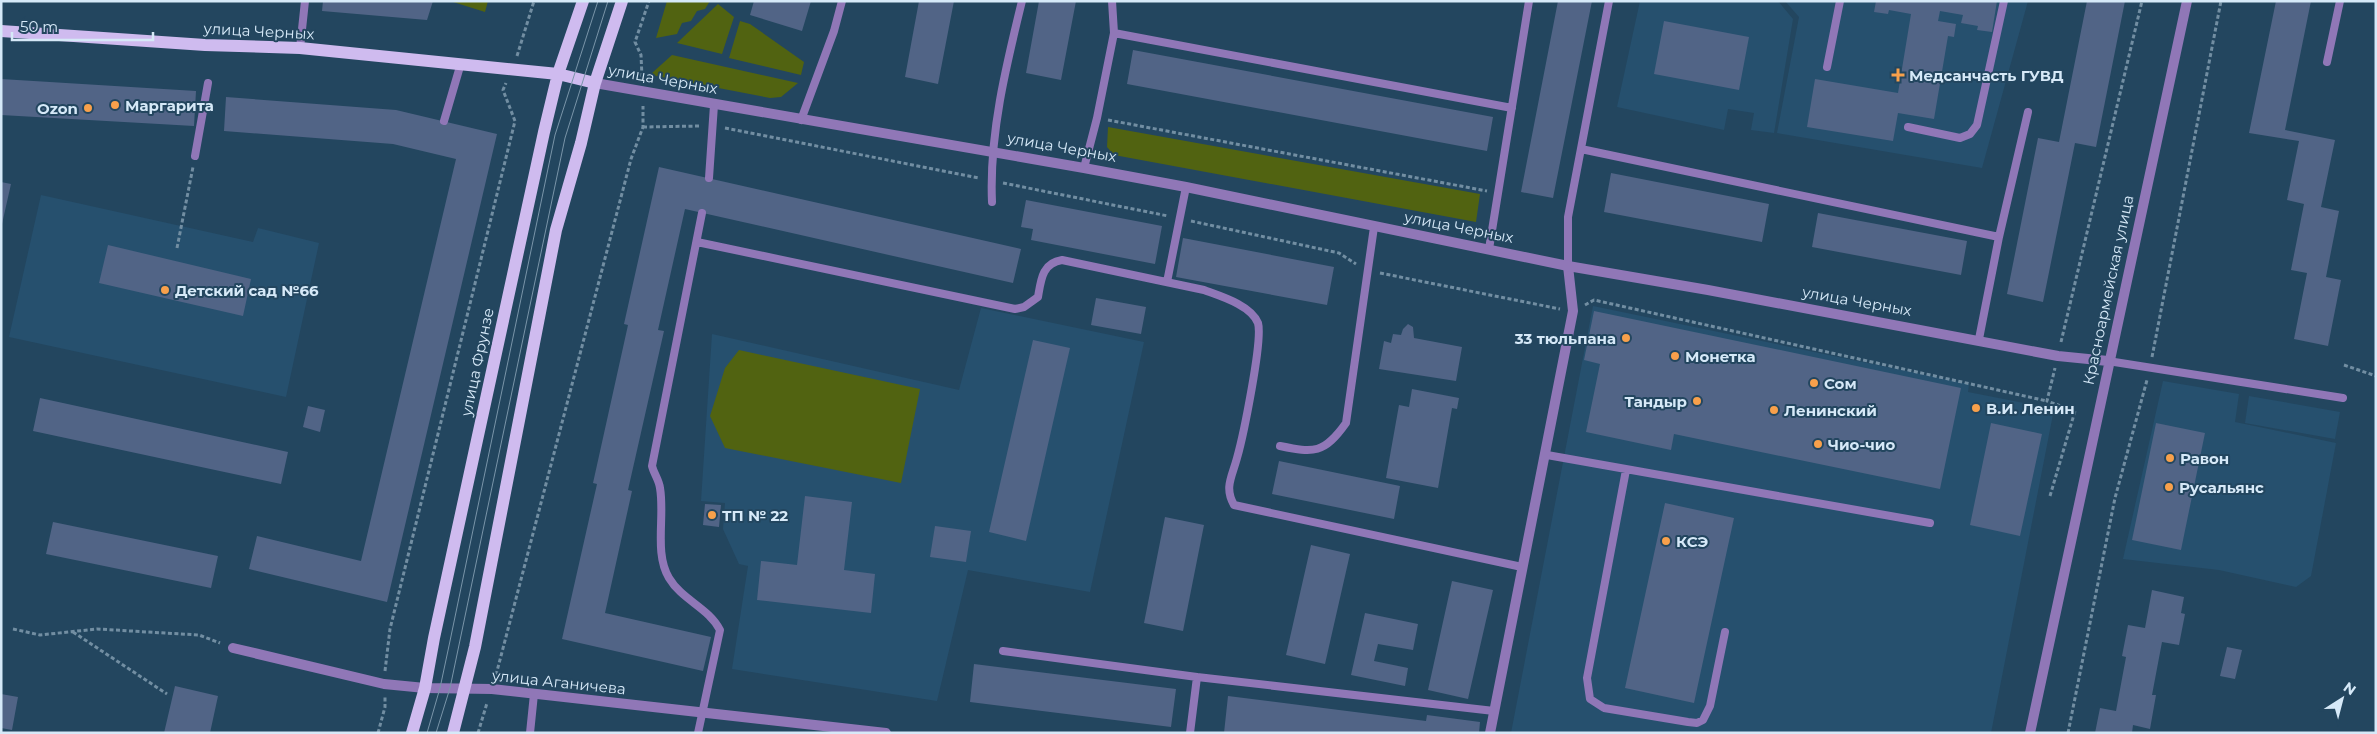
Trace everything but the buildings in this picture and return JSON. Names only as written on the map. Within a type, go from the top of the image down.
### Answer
[{"type":"main road","name":"улица Фрунзе","points":[[412,733],[425,688],[434,638],[558,74],[583,1]]},
{"type":"main road","points":[[453,733],[466,688],[556,230],[595,83],[622,1]]},
{"type":"main road","name":"улица Черных","points":[[1,31],[206,45],[300,48],[558,74],[595,83]]},
{"type":"street","name":"Красноармейская улица","points":[[2030,733],[2108,361],[2187,1]]},
{"type":"street","name":"улица Черных","points":[[595,83],[1084,168],[1186,187],[1568,266],[2058,356],[2108,361]]},
{"type":"street","points":[[1490,733],[1522,567],[1547,455],[1573,311],[1568,266]]},
{"type":"street","name":"улица Аганичева","points":[[233,648],[384,684],[425,688],[492,689],[886,733]]},
{"type":"lane","points":[[300,48],[305,1]]},
{"type":"lane","points":[[801,120],[834,31],[842,1]]},
{"type":"lane","points":[[992,202],[993,152],[1010,51],[1022,1]]},
{"type":"lane","points":[[1084,168],[1097,118],[1114,33],[1112,1]]},
{"type":"lane","points":[[1489,249],[1529,1]]},
{"type":"lane","points":[[1568,266],[1568,217],[1609,1]]},
{"type":"lane","points":[[1826,68],[1840,1]]},
{"type":"lane","points":[[1908,128],[1960,138],[1970,134],[1977,125],[2004,1]]},
{"type":"lane","points":[[2327,62],[2340,1]]},
{"type":"lane","points":[[1114,33],[1512,108]]},
{"type":"lane","points":[[444,121],[461,63]]},
{"type":"lane","points":[[195,156],[208,83]]},
{"type":"lane","points":[[709,178],[714,105]]},
{"type":"lane","points":[[1979,340],[1999,237],[2028,112]]},
{"type":"lane","points":[[1581,149],[1999,237]]},
{"type":"lane","points":[[1166,282],[1186,187]]},
{"type":"lane","points":[[698,733],[720,630],[709,615],[687,598],[670,580],[660,559],[663,520],[660,486],[652,466],[698,242],[702,212]]},
{"type":"lane","points":[[1280,446],[1316,450],[1326,447],[1346,424],[1374,227]]},
{"type":"lane","points":[[698,242],[1015,308],[1024,307],[1038,297],[1043,272],[1050,263],[1062,260],[1204,290],[1225,298],[1250,314],[1257,322],[1259,334],[1248,406],[1237,458],[1229,483],[1229,495],[1234,505],[1522,567]]},
{"type":"lane","points":[[2108,361],[2343,398]]},
{"type":"lane","points":[[1547,455],[1930,523]]},
{"type":"lane","points":[[1626,470],[1587,678],[1590,699],[1604,708],[1697,723],[1703,720],[1710,706],[1725,632]]},
{"type":"lane","points":[[1003,651],[1196,677],[1494,711]]},
{"type":"lane","points":[[1190,733],[1196,677]]},
{"type":"lane","points":[[530,733],[534,694]]},
{"type":"path","points":[[2047,401],[2142,1]]},
{"type":"path","points":[[1097,118],[1499,193]]},
{"type":"path","points":[[378,733],[386,707],[384,684],[390,629],[515,121]]},
{"type":"path","points":[[643,127],[712,126],[1179,218],[1339,253],[1368,271],[1573,311],[1594,300],[2047,401],[2075,411],[2050,496]]},
{"type":"path","points":[[177,248],[195,156]]},
{"type":"path","points":[[478,733],[503,653],[631,159]]},
{"type":"path","points":[[2344,365],[2376,376]]},
{"type":"path","points":[[13,629],[40,634],[97,629],[198,634],[233,648]]},
{"type":"path","points":[[72,631],[166,694]]},
{"type":"shaded area","points":[[1640,1],[1778,1],[1793,19],[1774,133],[1751,130],[1754,113],[1728,109],[1724,130],[1617,107]]},
{"type":"shaded area","name":"Медсанчасть ГУВД","points":[[1785,1],[2028,1],[1982,168],[1777,133],[1799,17]]},
{"type":"shaded area","name":"Детский сад №66","points":[[41,195],[253,242],[258,228],[319,243],[286,397],[9,337]]},
{"type":"shaded area","points":[[1593,306],[1969,384],[1968,392],[2054,409],[1991,733],[1511,733]]},
{"type":"shaded area","points":[[981,308],[1144,342],[1090,592],[968,570],[937,701],[732,669],[748,566],[739,564],[723,529],[725,503],[701,501],[712,334],[959,390]]},
{"type":"shaded area","points":[[2163,381],[2239,394],[2235,422],[2336,443],[2311,576],[2296,587],[2219,570],[2123,559]]},
{"type":"shaded area","points":[[2249,396],[2340,412],[2335,439],[2245,423]]},
{"type":"green space","points":[[450,1],[488,1],[485,12]]},
{"type":"green space","points":[[667,1],[710,1],[705,9],[697,11],[691,21],[682,23],[677,34],[656,38]]},
{"type":"green space","points":[[718,4],[734,17],[722,54],[677,43]]},
{"type":"green space","points":[[740,21],[750,24],[804,62],[801,75],[729,58]]},
{"type":"green space","points":[[672,55],[798,83],[781,97],[770,98],[656,76],[652,73]]},
{"type":"green space","points":[[1108,127],[1480,194],[1476,222],[1114,155],[1107,147]]},
{"type":"green space","points":[[739,350],[920,389],[901,483],[725,448],[710,416],[725,368]]},
{"type":"tram line","points":[[427,733],[440,688],[555,135],[598,1]]},
{"type":"tram line","points":[[436,733],[450,688],[565,138],[608,1]]},
{"type":"place","name":"Медсанчасть ГУВД","points":[[1898,75]]},
{"type":"place","name":"Маргарита","points":[[115,105]]},
{"type":"place","name":"Ozon","points":[[88,108]]},
{"type":"place","name":"Детский сад №66","points":[[165,290]]},
{"type":"place","name":"33 тюльпана","points":[[1626,338]]},
{"type":"place","name":"Монетка","points":[[1675,356]]},
{"type":"place","name":"Сом","points":[[1814,383]]},
{"type":"place","name":"Тандыр","points":[[1697,401]]},
{"type":"place","name":"В.И. Ленин","points":[[1976,408]]},
{"type":"place","name":"Ленинский","points":[[1774,410]]},
{"type":"place","name":"Чио-чио","points":[[1818,444]]},
{"type":"place","name":"Равон","points":[[2170,458]]},
{"type":"place","name":"Русальянс","points":[[2169,487]]},
{"type":"place","name":"ТП № 22","points":[[712,515]]},
{"type":"place","name":"КСЭ","points":[[1666,541]]}]
